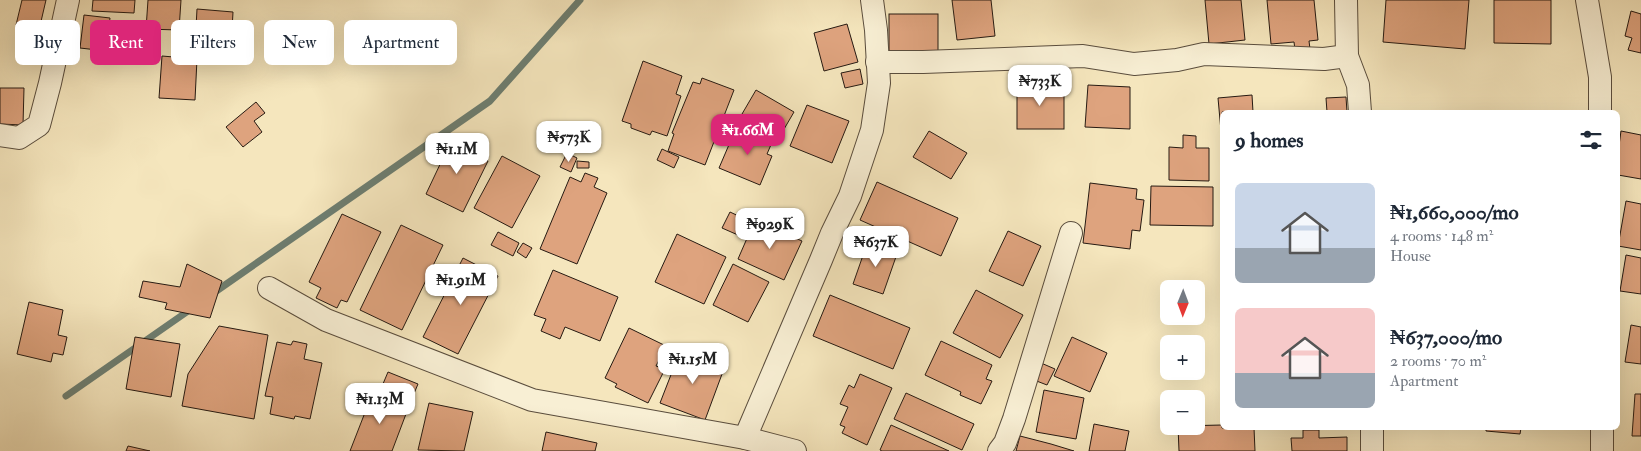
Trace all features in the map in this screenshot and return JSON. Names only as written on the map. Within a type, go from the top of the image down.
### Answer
[{"type":"street","points":[[0,135],[19,138],[39,125],[68,0]]},
{"type":"street","points":[[745,438],[832,233],[850,196],[872,130],[879,83],[872,0]]},
{"type":"street","points":[[1346,0],[1347,56],[1358,85],[1360,110]]},
{"type":"street","points":[[1587,0],[1600,77],[1600,110]]},
{"type":"street","points":[[878,62],[1083,56],[1134,64],[1177,60],[1204,54],[1324,59],[1347,56]]},
{"type":"street","points":[[999,451],[1005,443],[1014,419],[1071,233]]},
{"type":"street","points":[[268,288],[326,320],[532,400],[745,438],[795,451]]},
{"type":"street","points":[[1372,430],[1372,451]]},
{"type":"street","points":[[1602,430],[1602,451]]},
{"type":"building","points":[[22,0],[46,0],[41,20],[17,20]]},
{"type":"building","points":[[93,0],[135,0],[134,13],[92,11]]},
{"type":"building","points":[[148,0],[181,0],[180,20],[171,20],[171,30],[161,29],[161,20],[147,20]]},
{"type":"building","points":[[952,0],[991,0],[995,36],[957,40]]},
{"type":"building","points":[[1205,0],[1241,0],[1245,40],[1209,44]]},
{"type":"building","points":[[1267,0],[1314,0],[1318,40],[1309,41],[1310,49],[1295,50],[1294,42],[1271,44]]},
{"type":"building","points":[[1386,0],[1469,0],[1465,49],[1383,42]]},
{"type":"building","points":[[1494,0],[1551,0],[1551,44],[1494,43]]},
{"type":"building","points":[[197,9],[233,12],[233,20],[196,20]]},
{"type":"building","points":[[1631,11],[1641,14],[1641,53],[1628,50],[1632,38],[1625,36]]},
{"type":"building","points":[[889,14],[938,14],[938,51],[889,51]]},
{"type":"building","points":[[84,15],[110,18],[110,20],[90,20],[90,49],[80,48]]},
{"type":"building","points":[[847,24],[858,62],[824,71],[814,33]]},
{"type":"building","points":[[162,56],[171,57],[171,65],[197,65],[195,100],[159,98]]},
{"type":"building","points":[[643,61],[682,76],[676,94],[681,96],[667,136],[652,131],[650,135],[631,128],[631,124],[622,121]]},
{"type":"building","points":[[860,69],[863,84],[845,88],[841,73]]},
{"type":"building","points":[[702,78],[734,90],[705,165],[668,151],[674,134],[672,133],[693,82],[700,84]]},
{"type":"building","points":[[1017,84],[1064,84],[1064,129],[1017,129]]},
{"type":"building","points":[[1088,85],[1130,87],[1130,129],[1085,127]]},
{"type":"building","points":[[0,88],[24,88],[23,125],[0,124]]},
{"type":"building","points":[[756,90],[794,112],[780,136],[742,114]]},
{"type":"building","points":[[1252,95],[1253,110],[1220,110],[1220,120],[1218,98]]},
{"type":"building","points":[[1346,97],[1347,110],[1327,110],[1326,98]]},
{"type":"building","points":[[256,102],[265,113],[254,121],[262,132],[243,147],[226,127]]},
{"type":"building","points":[[807,105],[849,121],[832,163],[790,146]]},
{"type":"building","points":[[737,126],[773,140],[767,154],[772,156],[760,185],[719,168]]},
{"type":"building","points":[[929,131],[967,153],[951,179],[913,157]]},
{"type":"building","points":[[1621,131],[1641,135],[1641,179],[1620,175]]},
{"type":"building","points":[[1183,135],[1196,136],[1196,148],[1209,148],[1209,181],[1169,180],[1169,147],[1183,148]]},
{"type":"building","points":[[452,139],[464,145],[466,141],[478,146],[474,155],[488,161],[463,212],[426,194]]},
{"type":"building","points":[[662,149],[679,157],[674,168],[657,160]]},
{"type":"building","points":[[567,153],[577,158],[571,172],[560,167]]},
{"type":"building","points":[[502,156],[540,176],[512,228],[474,208]]},
{"type":"building","points":[[577,161],[589,162],[589,168],[577,168]]},
{"type":"building","points":[[585,173],[598,178],[594,187],[607,193],[577,264],[540,249],[570,177],[581,182]]},
{"type":"building","points":[[877,182],[958,218],[941,256],[860,220]]},
{"type":"building","points":[[1090,183],[1137,189],[1136,199],[1144,200],[1140,231],[1132,230],[1130,249],[1083,243]]},
{"type":"building","points":[[1151,186],[1213,187],[1213,226],[1150,225]]},
{"type":"building","points":[[1626,201],[1641,204],[1641,250],[1620,246],[1620,235]]},
{"type":"building","points":[[730,212],[745,219],[738,235],[722,228]]},
{"type":"building","points":[[342,214],[381,232],[347,302],[341,300],[337,308],[316,298],[321,288],[309,282]]},
{"type":"building","points":[[755,220],[802,241],[784,280],[738,259]]},
{"type":"building","points":[[401,225],[443,245],[402,330],[360,310]]},
{"type":"building","points":[[1008,231],[1041,246],[1023,286],[989,271]]},
{"type":"building","points":[[498,232],[519,243],[513,256],[491,245]]},
{"type":"building","points":[[677,234],[726,257],[704,304],[655,282]]},
{"type":"building","points":[[868,241],[898,251],[883,294],[853,284]]},
{"type":"building","points":[[523,243],[532,248],[526,258],[517,252]]},
{"type":"building","points":[[1626,255],[1641,258],[1641,294],[1620,291]]},
{"type":"building","points":[[463,258],[498,276],[458,354],[423,337]]},
{"type":"building","points":[[187,264],[222,281],[210,318],[165,309],[167,303],[139,297],[143,281],[180,287]]},
{"type":"building","points":[[733,264],[769,282],[748,322],[713,305]]},
{"type":"building","points":[[553,270],[618,297],[600,341],[565,327],[560,339],[541,331],[546,319],[534,315]]},
{"type":"building","points":[[976,290],[1023,315],[1000,358],[953,333]]},
{"type":"building","points":[[830,295],[910,328],[893,369],[813,336]]},
{"type":"building","points":[[29,302],[63,310],[58,335],[67,337],[63,355],[53,353],[51,362],[17,354]]},
{"type":"building","points":[[1631,325],[1641,327],[1641,364],[1625,362]]},
{"type":"building","points":[[219,326],[268,335],[254,419],[182,406],[188,374]]},
{"type":"building","points":[[629,328],[666,346],[656,366],[665,369],[648,403],[615,387],[617,384],[605,378]]},
{"type":"building","points":[[135,337],[180,344],[171,397],[126,389]]},
{"type":"building","points":[[1072,337],[1107,353],[1090,392],[1054,376]]},
{"type":"building","points":[[293,341],[307,344],[304,359],[322,363],[310,419],[295,416],[294,419],[270,414],[273,397],[265,396],[277,342],[291,345]]},
{"type":"building","points":[[941,341],[992,365],[986,379],[992,381],[981,404],[960,395],[961,392],[925,375]]},
{"type":"building","points":[[681,349],[725,366],[705,420],[660,403]]},
{"type":"building","points":[[1041,363],[1055,369],[1047,385],[1034,380]]},
{"type":"building","points":[[388,372],[418,384],[410,403],[380,391]]},
{"type":"building","points":[[860,374],[892,388],[867,445],[842,433],[845,427],[840,425],[848,407],[840,404],[849,385],[854,388]]},
{"type":"building","points":[[1044,390],[1084,398],[1076,439],[1036,432]]},
{"type":"building","points":[[373,392],[409,406],[392,451],[350,451]]},
{"type":"building","points":[[906,393],[974,424],[962,450],[894,419]]},
{"type":"building","points":[[1635,394],[1641,394],[1641,436],[1632,436]]},
{"type":"building","points":[[429,403],[473,412],[464,451],[418,450]]},
{"type":"building","points":[[1094,424],[1129,431],[1125,451],[1089,451]]},
{"type":"building","points":[[891,425],[949,451],[882,451],[880,450]]},
{"type":"building","points":[[1205,425],[1220,425],[1220,430],[1254,430],[1255,451],[1179,451],[1178,435],[1205,435]]},
{"type":"building","points":[[1303,430],[1319,430],[1319,438],[1347,437],[1347,451],[1292,451],[1291,438],[1303,438]]},
{"type":"building","points":[[1486,430],[1521,430],[1520,434]]},
{"type":"building","points":[[546,432],[597,443],[595,451],[542,451]]},
{"type":"building","points":[[1020,436],[1051,444],[1074,451],[1016,451]]},
{"type":"building","points":[[128,446],[150,451],[126,451]]},
{"type":"waterway","points":[[212,294],[490,101],[580,0]]},
{"type":"waterway","points":[[66,396],[191,309]]}]
